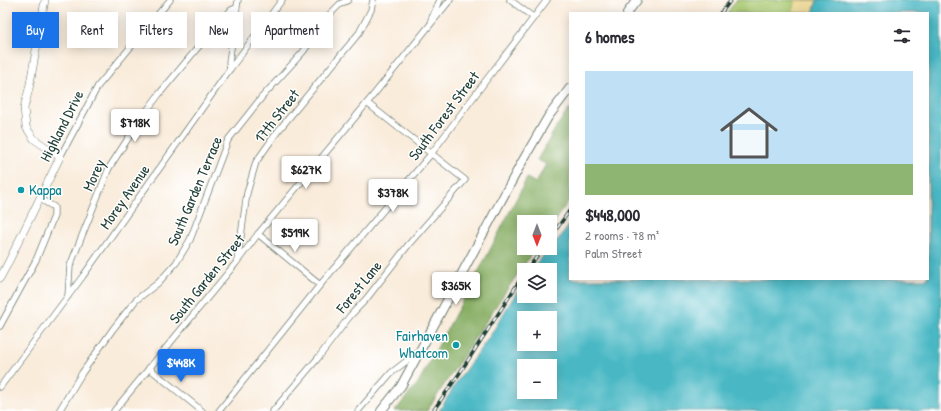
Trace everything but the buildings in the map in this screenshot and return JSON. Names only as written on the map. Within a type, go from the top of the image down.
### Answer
[{"type":"main road","points":[[628,12],[637,0]]},
{"type":"main road","points":[[381,411],[401,386],[522,162],[548,117],[569,89]]},
{"type":"street","points":[[45,0],[24,108],[26,127],[34,139],[60,157]]},
{"type":"street","name":"Highland Drive","points":[[0,278],[60,157],[98,86],[170,0]]},
{"type":"street","points":[[230,69],[228,62],[238,0]]},
{"type":"street","name":"Morey Avenue","points":[[0,387],[68,296],[230,69],[282,0]]},
{"type":"street","name":"South Garden Terrace","points":[[59,411],[82,373],[108,335],[136,300],[158,283],[176,263],[190,240],[228,140],[262,97],[302,52],[329,15],[340,4],[348,0]]},
{"type":"street","name":"17th Street","points":[[236,263],[247,193],[256,162],[278,131],[359,33],[371,10],[373,0]]},
{"type":"street","points":[[426,29],[440,0]]},
{"type":"street","name":"South Garden Street","points":[[114,411],[450,0]]},
{"type":"street","points":[[510,0],[533,17]]},
{"type":"street","name":"South Forest Street","points":[[219,411],[320,285],[431,154],[547,0]]},
{"type":"street","name":"Morey","points":[[68,296],[70,266],[109,168],[140,120],[160,93],[231,10],[236,8]]},
{"type":"street","points":[[367,103],[431,154]]},
{"type":"street","name":"Forest Lane","points":[[273,411],[318,358],[350,316],[367,298],[410,244],[465,180],[431,154]]},
{"type":"street","points":[[0,326],[36,260],[54,216],[54,207],[40,199]]},
{"type":"street","points":[[258,234],[320,285]]},
{"type":"street","points":[[358,411],[391,373],[420,350]]},
{"type":"street","points":[[149,368],[202,411]]},
{"type":"green space","points":[[737,0],[817,0],[813,12],[728,12]]},
{"type":"green space","points":[[569,109],[569,200],[557,217],[557,215],[517,215],[517,255],[531,255],[526,263],[517,263],[517,275],[427,411],[395,411],[418,383],[527,178],[536,183],[546,164],[537,160],[557,126]]},
{"type":"sand","points":[[795,0],[829,0],[826,12],[793,12]]},
{"type":"water","points":[[817,0],[941,0],[941,411],[439,411],[460,377],[490,336],[517,292],[517,303],[557,303],[557,263],[536,263],[544,255],[557,255],[557,240],[569,225],[569,280],[929,280],[929,12],[813,12]]},
{"type":"railway","points":[[722,12],[731,0]]},
{"type":"railway","points":[[557,228],[569,211]]},
{"type":"railway","points":[[532,263],[538,255]]},
{"type":"railway","points":[[433,411],[517,285]]},
{"type":"place","name":"Kappa","points":[[21,190]]},
{"type":"place","name":"Fairhaven Whatcom","points":[[456,345]]}]
